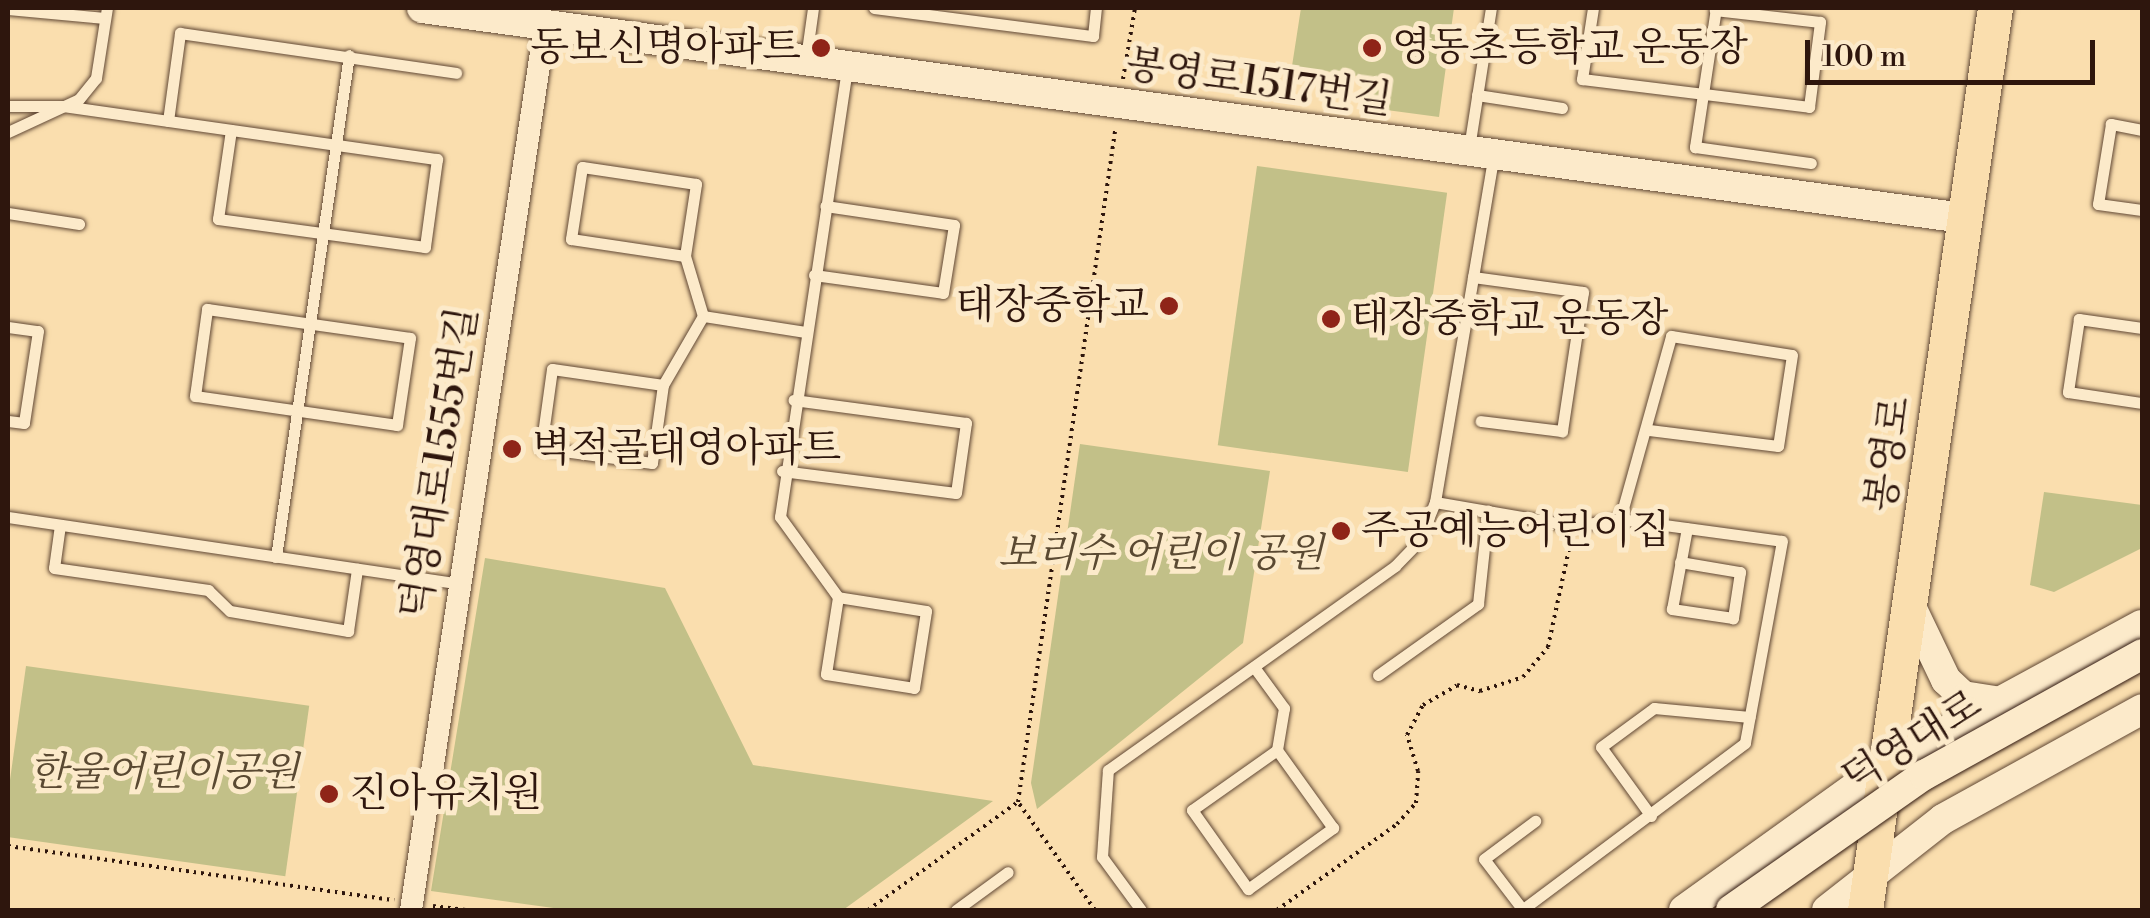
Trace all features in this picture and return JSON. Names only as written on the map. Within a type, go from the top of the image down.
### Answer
[{"type":"main road","name":"봉영로1517번길","points":[[422,8],[546,17],[847,68],[1963,218]]},
{"type":"main road","name":"봉영로","points":[[1868,894],[1891,762],[1994,8]]},
{"type":"main road","points":[[1912,606],[1946,680],[1963,696],[2000,702]]},
{"type":"main road","points":[[1684,910],[1891,762],[2142,625]]},
{"type":"main road","name":"덕영대로","points":[[1731,910],[1924,775],[2142,654]]},
{"type":"main road","name":"덕영대로","points":[[1760,910],[1944,785],[2142,676]]},
{"type":"main road","points":[[1827,910],[1868,894],[1943,820],[2142,709]]},
{"type":"street","name":"덕영대로1555번길","points":[[412,907],[546,17]]},
{"type":"lane","points":[[806,62],[813,8]]},
{"type":"lane","points":[[874,8],[914,10],[1093,36],[1096,8]]},
{"type":"lane","points":[[1141,910],[1102,857],[1108,770],[1396,566],[1419,541],[1435,502],[1473,278],[1481,154],[1477,95],[1491,8]]},
{"type":"lane","points":[[1593,8],[1582,79],[1703,93],[1809,106],[1820,22],[1716,9],[1703,93],[1695,147],[1811,163]]},
{"type":"lane","points":[[8,9],[106,12],[96,78],[80,99],[8,132]]},
{"type":"lane","points":[[168,121],[180,33],[456,73]]},
{"type":"lane","points":[[276,557],[348,56]]},
{"type":"lane","points":[[838,597],[926,611],[914,688],[826,674],[838,597],[780,517],[782,471],[847,68]]},
{"type":"lane","points":[[1477,95],[1562,108]]},
{"type":"lane","points":[[8,106],[63,106],[437,159],[425,247],[218,219],[232,130]]},
{"type":"lane","points":[[2142,130],[2111,124],[2098,204],[2142,210]]},
{"type":"lane","points":[[663,385],[552,369],[541,448],[652,463],[663,385],[702,316],[685,256],[696,184],[582,167],[571,239],[685,256]]},
{"type":"lane","points":[[814,275],[943,293],[954,225],[825,206]]},
{"type":"lane","points":[[8,213],[79,224]]},
{"type":"lane","points":[[1473,278],[1583,292],[1562,431],[1481,422]]},
{"type":"lane","points":[[208,309],[410,338],[398,425],[297,410],[194,396],[208,309]]},
{"type":"lane","points":[[702,316],[804,332]]},
{"type":"lane","points":[[2142,328],[2079,318],[2068,392],[2142,403]]},
{"type":"lane","points":[[8,326],[38,331],[24,424],[8,421]]},
{"type":"lane","points":[[1620,519],[1649,430],[1671,336],[1792,355],[1778,446],[1649,430]]},
{"type":"lane","points":[[782,471],[956,493],[966,423],[794,400]]},
{"type":"lane","points":[[1435,502],[1574,526],[1620,519],[1782,541],[1745,743],[1522,910],[1484,859],[1535,822]]},
{"type":"lane","points":[[1378,675],[1478,604],[1488,511]]},
{"type":"lane","points":[[8,517],[460,584]]},
{"type":"lane","points":[[60,525],[54,568],[208,590],[230,611],[348,631],[357,569]]},
{"type":"lane","points":[[1680,562],[1740,572],[1733,618],[1672,608],[1680,562],[1686,528]]},
{"type":"lane","points":[[1254,667],[1284,708],[1277,750],[1333,828],[1248,889],[1192,810],[1277,750]]},
{"type":"lane","points":[[1651,816],[1602,747],[1654,708],[1750,717]]},
{"type":"lane","points":[[956,910],[1008,872]]},
{"type":"path","points":[[1123,79],[1135,8]]},
{"type":"path","points":[[1094,910],[1018,802],[1115,131]]},
{"type":"path","points":[[1277,910],[1397,824],[1416,802],[1418,771],[1407,735],[1423,705],[1456,686],[1480,691],[1523,677],[1548,648],[1574,526]]},
{"type":"path","points":[[868,910],[1018,802]]},
{"type":"path","points":[[8,846],[412,907],[468,910]]},
{"type":"green space","name":"영동초등학교 운동장","points":[[1301,8],[1454,8],[1439,117],[1379,109],[1364,77],[1292,66]]},
{"type":"green space","name":"태장중학교 운동장","points":[[1257,166],[1447,193],[1408,472],[1218,445]]},
{"type":"green space","name":"보리수 어린이 공원","points":[[1080,444],[1270,471],[1243,643],[1037,809],[1031,783]]},
{"type":"green space","points":[[2044,492],[2142,505],[2142,548],[2054,592],[2030,585]]},
{"type":"green space","points":[[485,558],[665,588],[753,765],[993,801],[843,910],[568,910],[431,891]]},
{"type":"green space","name":"한울어린이공원","points":[[26,666],[309,706],[285,876],[8,837],[8,794]]},
{"type":"place","name":"동보신명아파트","points":[[821,48]]},
{"type":"place","name":"영동초등학교 운동장","points":[[1372,48]]},
{"type":"place","name":"태장중학교","points":[[1169,306]]},
{"type":"place","name":"태장중학교 운동장","points":[[1331,319]]},
{"type":"place","name":"벽적골태영아파트","points":[[512,449]]},
{"type":"place","name":"주공예능어린이집","points":[[1341,531]]},
{"type":"place","name":"진아유치원","points":[[329,794]]}]
